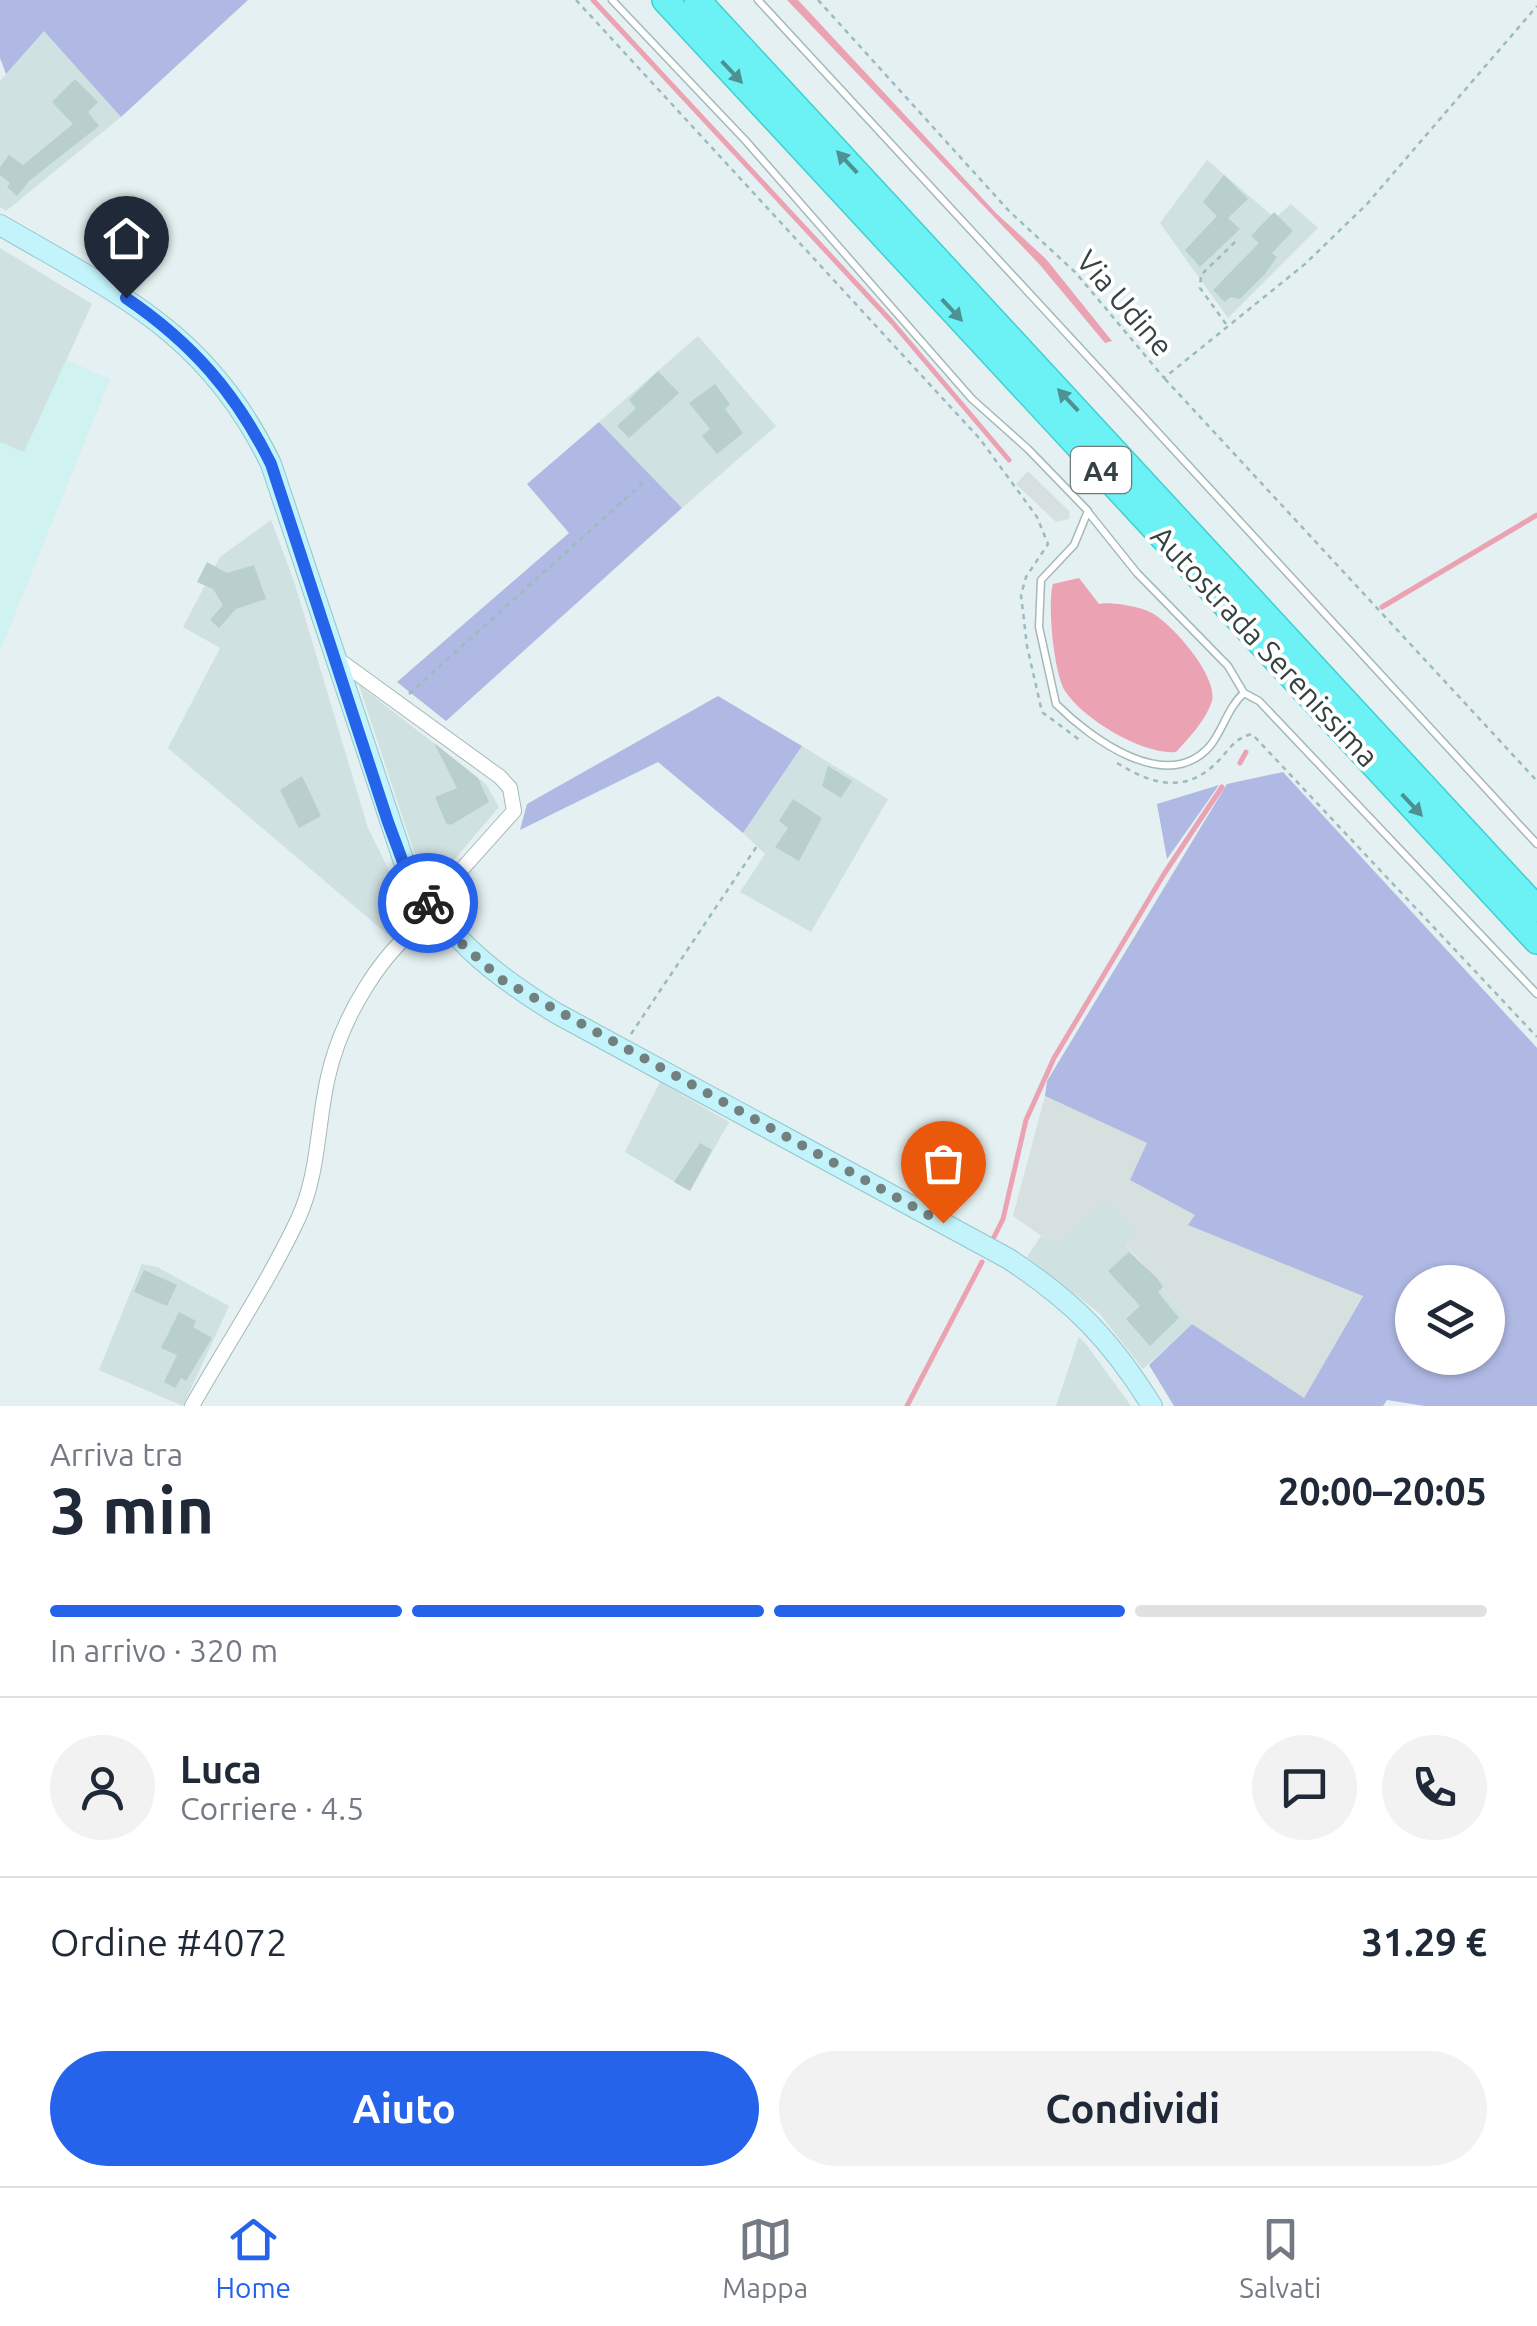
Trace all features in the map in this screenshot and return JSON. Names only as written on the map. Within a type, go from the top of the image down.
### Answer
[{"type":"highway","name":"Autostrada Serenissima","points":[[666,0],[1537,942]]},
{"type":"highway","name":"Autostrada Serenissima","points":[[697,0],[1537,910]]},
{"type":"street","points":[[0,225],[171,329],[218,375],[250,421],[271,464],[404,865],[432,910],[502,980],[1009,1259],[1064,1295],[1101,1332],[1152,1406]]},
{"type":"street","points":[[192,1406],[298,1218],[312,1182],[331,1066],[352,1014],[396,948],[514,810],[510,788],[500,777],[343,663],[336,665]]},
{"type":"lane","points":[[612,0],[785,184],[972,399],[1088,511],[1137,573],[1228,666],[1244,693],[1270,711],[1537,994]]},
{"type":"lane","points":[[758,0],[976,239],[1059,320],[1304,596],[1537,844]]},
{"type":"lane","points":[[1088,511],[1074,545],[1041,580],[1038,626],[1056,704],[1149,767],[1171,768],[1193,760],[1210,746],[1244,693]]},
{"type":"path","points":[[576,0],[980,440],[1037,518],[1048,544],[1026,578],[1021,595],[1034,686],[1042,712],[1092,748]]},
{"type":"path","name":"Via Udine","points":[[818,0],[1009,211],[1076,273],[1164,378],[1305,264],[1367,204],[1537,6]]},
{"type":"path","points":[[1228,326],[1200,288],[1201,274],[1237,240]]},
{"type":"path","points":[[1164,378],[1537,781]]},
{"type":"path","points":[[400,703],[646,481]]},
{"type":"path","points":[[1109,758],[1164,786],[1189,782],[1211,769],[1240,736],[1252,734],[1537,1036]]},
{"type":"path","points":[[622,1048],[757,846]]},
{"type":"shaded area","points":[[0,0],[248,0],[121,117],[44,31],[6,74],[0,58]]},
{"type":"shaded area","points":[[787,0],[798,0],[996,213],[1046,259],[1112,341],[1105,343],[1040,265]]},
{"type":"shaded area","points":[[44,30],[121,117],[6,211],[0,207],[0,81]]},
{"type":"shaded area","points":[[1207,160],[1275,218],[1291,204],[1318,228],[1228,318],[1160,223]]},
{"type":"shaded area","points":[[0,248],[92,304],[24,453],[0,442]]},
{"type":"shaded area","points":[[698,336],[776,426],[682,508],[599,422]]},
{"type":"shaded area","points":[[66,360],[110,379],[0,651],[0,442],[24,452]]},
{"type":"shaded area","points":[[599,422],[682,508],[446,721],[397,682],[569,533],[527,484]]},
{"type":"shaded area","points":[[1028,471],[1070,512],[1069,519],[1056,522],[1016,484]]},
{"type":"shaded area","points":[[271,520],[294,581],[368,828],[407,907],[387,934],[168,748],[220,648],[183,627],[220,557]]},
{"type":"shaded area","points":[[1079,578],[1099,604],[1134,607],[1161,619],[1201,665],[1212,701],[1192,735],[1176,752],[1147,748],[1115,733],[1085,713],[1065,691],[1055,655],[1051,594],[1053,584]]},
{"type":"shaded area","points":[[359,685],[486,784],[499,807],[431,887],[413,849]]},
{"type":"shaded area","points":[[718,696],[802,746],[743,833],[658,762],[520,830],[527,804]]},
{"type":"shaded area","points":[[802,746],[888,799],[811,932],[740,892],[765,854],[743,833]]},
{"type":"shaded area","points":[[1283,772],[1537,1048],[1537,1406],[1425,1406],[1387,1400],[1383,1406],[1174,1406],[1149,1365],[1192,1324],[1304,1398],[1363,1296],[1188,1225],[1195,1215],[1130,1180],[1147,1143],[1045,1096],[1047,1081],[1227,784]]},
{"type":"shaded area","points":[[1219,785],[1167,859],[1157,804]]},
{"type":"shaded area","points":[[660,1082],[729,1122],[690,1191],[625,1152]]},
{"type":"shaded area","points":[[1045,1096],[1147,1143],[1196,1215],[1189,1225],[1363,1295],[1304,1398],[1192,1324],[1126,1244],[1139,1230],[1108,1201],[1054,1245],[1013,1216]]},
{"type":"shaded area","points":[[1107,1200],[1139,1230],[1126,1245],[1192,1324],[1143,1369],[1099,1313],[1027,1257],[1041,1236],[1055,1244]]},
{"type":"shaded area","points":[[142,1264],[157,1267],[229,1306],[183,1406],[99,1370]]},
{"type":"shaded area","points":[[1079,1337],[1086,1344],[1131,1406],[1056,1406]]},
{"type":"building","points":[[75,79],[98,102],[88,112],[99,126],[29,181],[17,196],[7,187],[10,183],[0,175],[0,167],[9,155],[23,165],[73,124],[52,102]]},
{"type":"building","points":[[1224,175],[1248,199],[1228,218],[1240,229],[1200,267],[1185,250],[1217,216],[1203,202]]},
{"type":"building","points":[[1274,212],[1293,231],[1272,253],[1277,257],[1265,274],[1240,299],[1230,297],[1225,302],[1213,290],[1259,243],[1251,236]]},
{"type":"building","points":[[658,371],[679,393],[629,438],[617,426],[636,408],[629,400]]},
{"type":"building","points":[[715,384],[730,404],[725,409],[743,433],[717,454],[702,436],[710,429],[689,403]]},
{"type":"building","points":[[207,562],[227,573],[254,565],[266,599],[236,609],[219,628],[210,620],[223,605],[213,589],[197,582]]},
{"type":"building","points":[[434,743],[478,778],[489,802],[451,825],[446,823],[435,797],[457,788]]},
{"type":"building","points":[[828,766],[852,781],[841,798],[822,786]]},
{"type":"building","points":[[302,776],[321,816],[299,828],[280,790]]},
{"type":"building","points":[[793,799],[822,818],[799,861],[775,847],[788,828],[779,821]]},
{"type":"building","points":[[700,1143],[712,1150],[690,1191],[674,1182]]},
{"type":"building","points":[[1129,1252],[1157,1278],[1163,1287],[1158,1292],[1179,1318],[1150,1346],[1126,1319],[1140,1306],[1108,1271]]},
{"type":"building","points":[[144,1270],[177,1285],[167,1306],[134,1292]]},
{"type":"building","points":[[179,1312],[196,1321],[193,1327],[212,1338],[186,1381],[181,1378],[175,1388],[164,1382],[177,1355],[161,1348]]},
{"type":"waterway","points":[[593,0],[892,322],[1009,460]]},
{"type":"waterway","points":[[1382,607],[1537,515]]},
{"type":"waterway","points":[[1240,763],[1246,752]]},
{"type":"waterway","points":[[994,1237],[1003,1219],[1026,1120],[1054,1058],[1164,874],[1222,787]]},
{"type":"waterway","points":[[907,1406],[982,1262]]},
{"type":"way so far","points":[[428,903],[452,935],[502,980],[943,1223]]},
{"type":"route","points":[[126,298],[171,329],[218,375],[250,421],[271,464],[388,822],[404,865],[428,903]]}]
